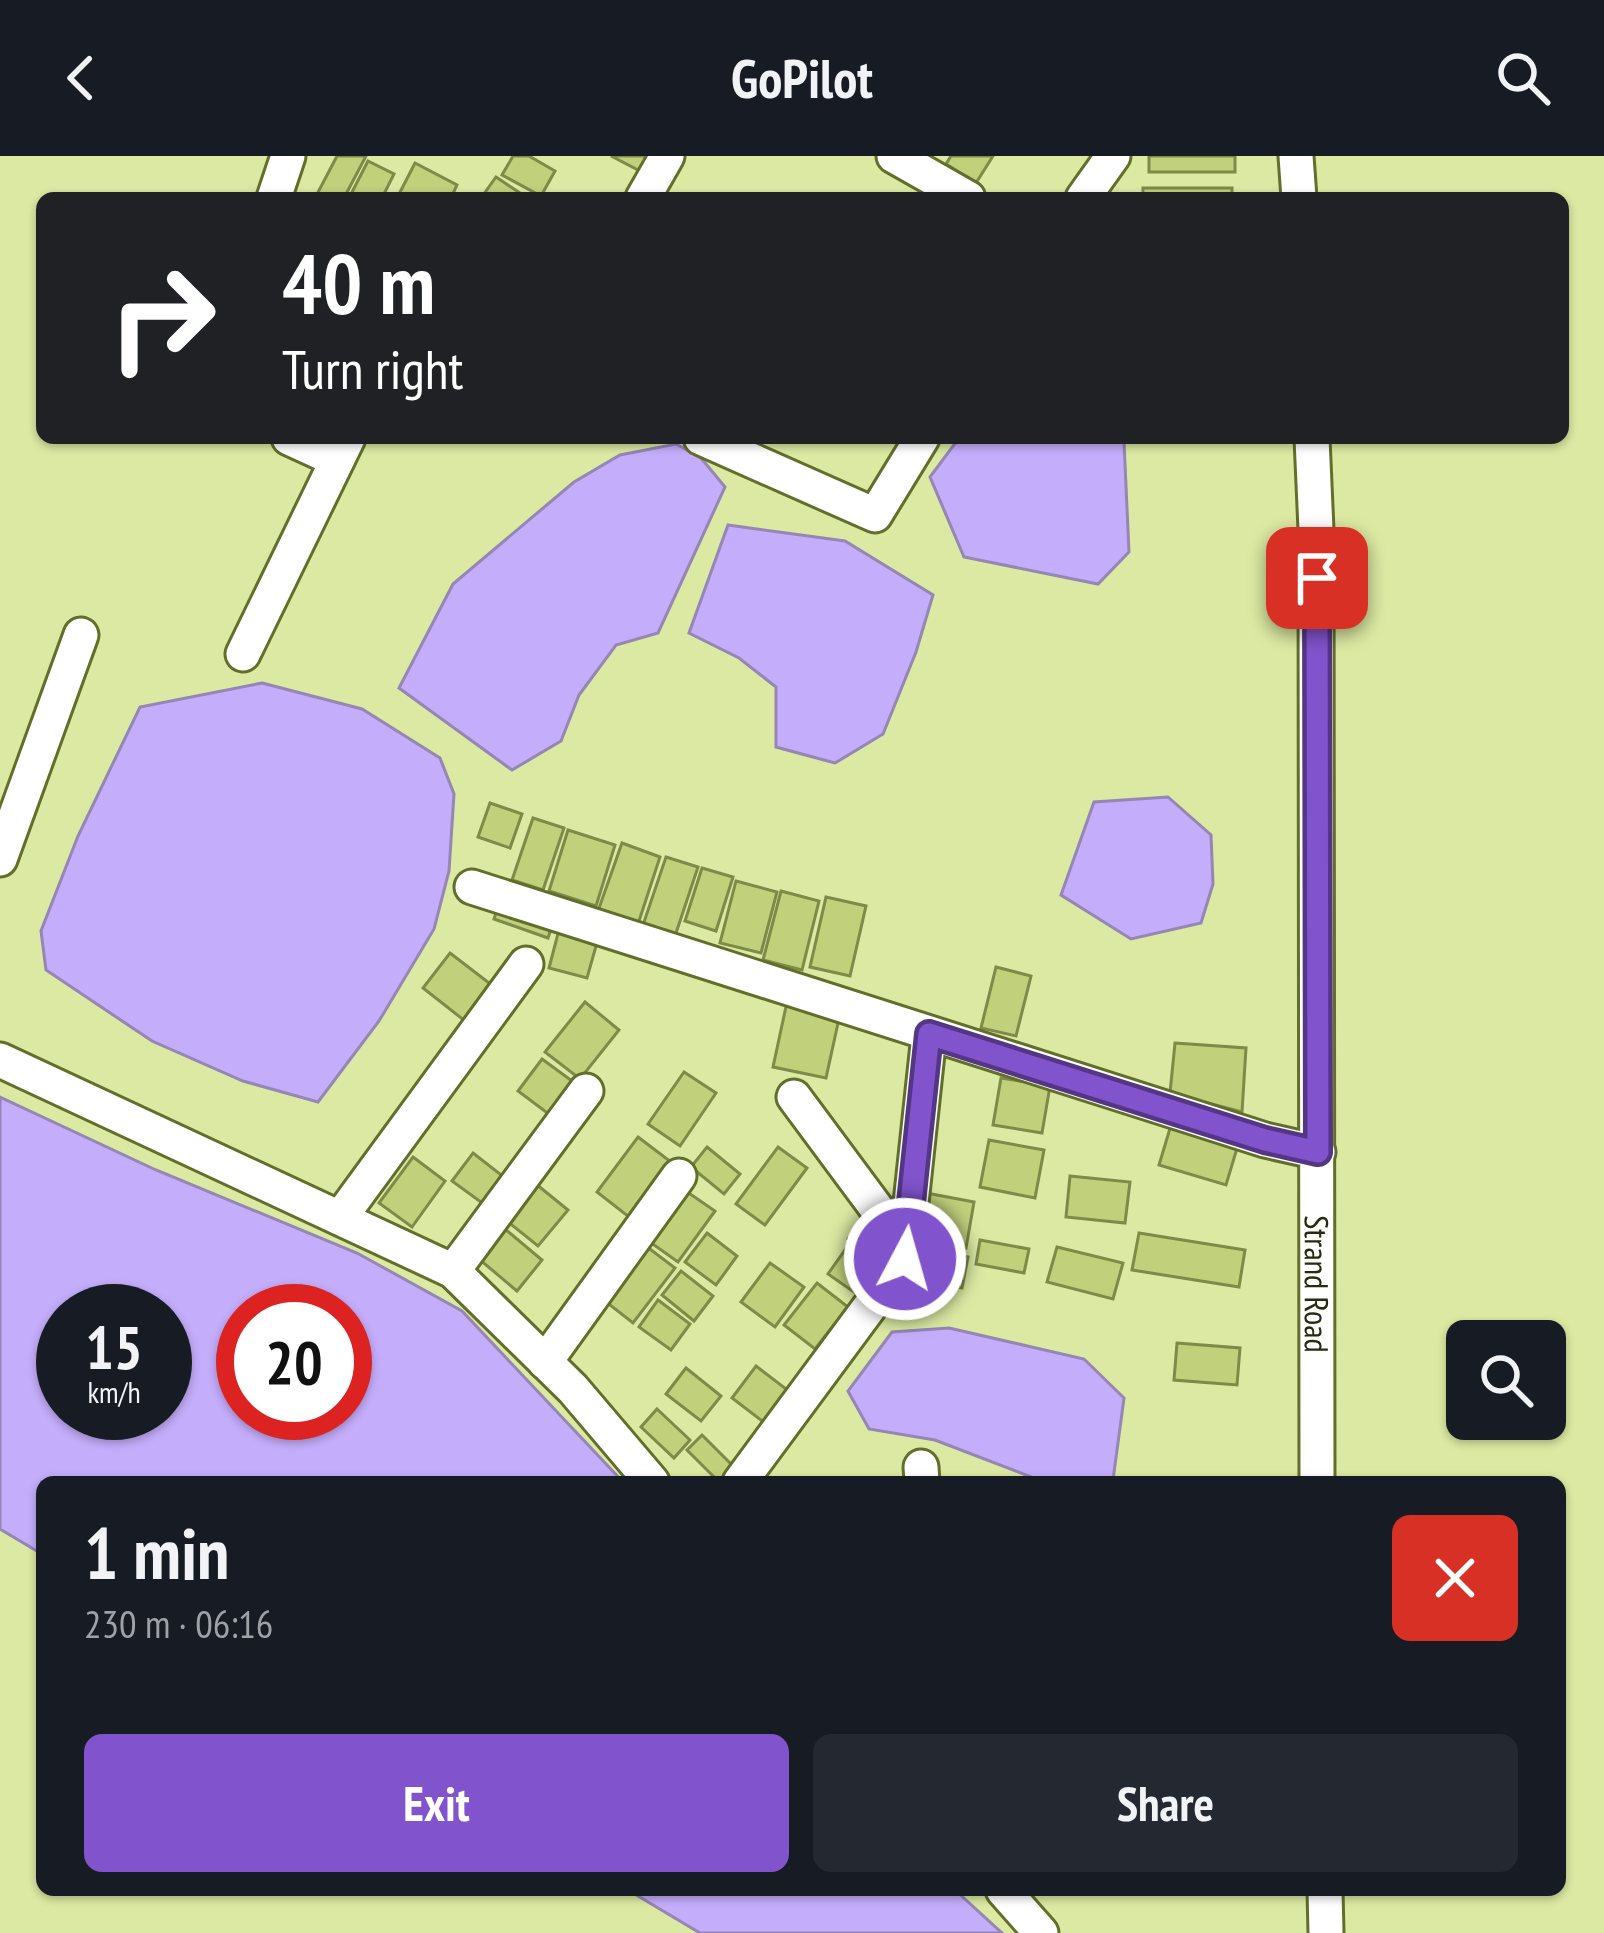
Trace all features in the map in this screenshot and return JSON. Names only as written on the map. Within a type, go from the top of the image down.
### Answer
[{"type":"street","points":[[276,192],[288,156]]},
{"type":"street","points":[[647,192],[668,156]]},
{"type":"street","points":[[894,156],[957,192]]},
{"type":"street","points":[[1087,192],[1113,156]]},
{"type":"street","points":[[1297,156],[1299,192]]},
{"type":"street","points":[[714,444],[875,515],[918,444]]},
{"type":"street","name":"Strand Road","points":[[1312,444],[1317,554],[1317,1476]]},
{"type":"street","points":[[243,654],[342,449]]},
{"type":"street","points":[[0,859],[81,635]]},
{"type":"street","points":[[472,887],[1265,1140],[1318,1152]]},
{"type":"street","points":[[340,1218],[526,964]]},
{"type":"street","points":[[744,1476],[905,1259],[929,1034]]},
{"type":"street","points":[[0,1060],[453,1270],[545,1361],[647,1476]]},
{"type":"street","points":[[453,1270],[586,1090]]},
{"type":"street","points":[[794,1097],[906,1248]]},
{"type":"street","points":[[545,1361],[679,1176]]},
{"type":"street","points":[[1008,1896],[1041,1933]]},
{"type":"street","points":[[1325,1896],[1326,1933]]},
{"type":"shaded area","points":[[676,444],[701,458],[725,487],[658,633],[616,645],[579,695],[561,741],[512,770],[399,688],[453,584],[574,482],[620,455]]},
{"type":"shaded area","points":[[955,444],[1124,444],[1129,552],[1098,584],[964,557],[930,477]]},
{"type":"shaded area","points":[[728,525],[845,541],[933,595],[883,734],[835,763],[776,747],[776,687],[739,658],[689,633]]},
{"type":"shaded area","points":[[262,683],[362,709],[440,758],[454,794],[449,871],[434,929],[379,1021],[318,1102],[243,1081],[152,1041],[46,970],[41,931],[78,836],[140,707]]},
{"type":"shaded area","points":[[1168,797],[1211,835],[1213,884],[1201,923],[1131,939],[1061,895],[1094,802]]},
{"type":"shaded area","points":[[0,1097],[156,1170],[357,1253],[462,1311],[617,1476],[36,1476],[36,1550],[0,1529]]},
{"type":"shaded area","points":[[949,1328],[1084,1359],[1124,1398],[1114,1476],[1028,1476],[935,1440],[869,1429],[848,1391],[892,1332]]},
{"type":"shaded area","points":[[638,1896],[962,1896],[1002,1933],[700,1933]]},
{"type":"building","points":[[337,156],[366,156],[347,192],[318,192]]},
{"type":"building","points":[[513,156],[529,156],[555,171],[543,192],[534,192],[502,175]]},
{"type":"building","points":[[611,156],[649,156],[640,171]]},
{"type":"building","points":[[951,156],[993,156],[976,183],[946,164]]},
{"type":"building","points":[[1149,156],[1235,156],[1235,172],[1149,172]]},
{"type":"building","points":[[368,161],[394,174],[385,192],[352,192]]},
{"type":"building","points":[[415,163],[457,185],[454,192],[400,192]]},
{"type":"building","points":[[496,177],[518,192],[485,192]]},
{"type":"building","points":[[1143,188],[1232,188],[1232,192],[1143,192]]},
{"type":"building","points":[[490,803],[522,814],[510,848],[478,837]]},
{"type":"building","points":[[533,818],[564,828],[543,890],[512,880]]},
{"type":"building","points":[[568,830],[615,845],[596,906],[549,891]]},
{"type":"building","points":[[622,843],[660,857],[638,924],[598,911]]},
{"type":"building","points":[[666,857],[698,867],[675,936],[643,925]]},
{"type":"building","points":[[702,868],[733,877],[716,931],[685,921]]},
{"type":"building","points":[[736,881],[777,892],[761,953],[720,943]]},
{"type":"building","points":[[781,891],[819,901],[802,970],[763,960]]},
{"type":"building","points":[[826,897],[866,906],[850,976],[810,967]]},
{"type":"building","points":[[500,901],[554,920],[548,938],[494,919]]},
{"type":"building","points":[[561,922],[600,932],[587,978],[549,968]]},
{"type":"building","points":[[450,953],[493,986],[465,1021],[423,988]]},
{"type":"building","points":[[996,967],[1031,976],[1016,1036],[981,1028]]},
{"type":"building","points":[[585,1002],[619,1030],[580,1079],[545,1052]]},
{"type":"building","points":[[787,1002],[840,1014],[826,1078],[773,1067]]},
{"type":"building","points":[[1175,1043],[1246,1048],[1242,1112],[1170,1093]]},
{"type":"building","points":[[542,1059],[579,1086],[554,1118],[518,1091]]},
{"type":"building","points":[[684,1072],[716,1093],[680,1146],[648,1124]]},
{"type":"building","points":[[1001,1078],[1050,1086],[1042,1133],[993,1125]]},
{"type":"building","points":[[1171,1125],[1238,1145],[1226,1185],[1159,1165]]},
{"type":"building","points":[[638,1137],[671,1162],[629,1217],[597,1192]]},
{"type":"building","points":[[989,1140],[1044,1150],[1035,1198],[980,1187]]},
{"type":"building","points":[[707,1147],[740,1174],[724,1194],[691,1167]]},
{"type":"building","points":[[778,1147],[807,1168],[765,1225],[736,1204]]},
{"type":"building","points":[[473,1153],[509,1181],[489,1208],[452,1181]]},
{"type":"building","points":[[413,1157],[445,1181],[412,1227],[379,1203]]},
{"type":"building","points":[[1070,1176],[1130,1182],[1125,1223],[1066,1217]]},
{"type":"building","points":[[536,1184],[568,1210],[538,1246],[507,1221]]},
{"type":"building","points":[[683,1189],[715,1211],[678,1262],[647,1240]]},
{"type":"building","points":[[921,1192],[974,1202],[966,1248],[912,1237]]},
{"type":"building","points":[[863,1218],[899,1244],[884,1265],[848,1239]]},
{"type":"building","points":[[505,1229],[542,1260],[517,1291],[479,1259]]},
{"type":"building","points":[[707,1233],[737,1256],[716,1285],[685,1262]]},
{"type":"building","points":[[1139,1233],[1245,1250],[1239,1287],[1132,1270]]},
{"type":"building","points":[[638,1240],[675,1268],[633,1323],[596,1294]]},
{"type":"building","points":[[980,1240],[1029,1249],[1024,1273],[976,1264]]},
{"type":"building","points":[[847,1247],[880,1269],[861,1297],[828,1274]]},
{"type":"building","points":[[913,1247],[968,1257],[962,1288],[907,1278]]},
{"type":"building","points":[[1057,1247],[1123,1263],[1113,1299],[1047,1282]]},
{"type":"building","points":[[770,1263],[804,1287],[775,1327],[741,1302]]},
{"type":"building","points":[[681,1271],[713,1296],[694,1321],[662,1295]]},
{"type":"building","points":[[817,1283],[848,1307],[815,1349],[784,1325]]},
{"type":"building","points":[[658,1300],[690,1324],[671,1350],[639,1327]]},
{"type":"building","points":[[1177,1343],[1240,1348],[1237,1385],[1174,1380]]},
{"type":"building","points":[[756,1366],[790,1392],[766,1424],[732,1398]]},
{"type":"building","points":[[686,1368],[721,1396],[701,1421],[666,1394]]},
{"type":"building","points":[[657,1409],[690,1440],[674,1458],[641,1427]]},
{"type":"building","points":[[702,1435],[734,1467],[725,1476],[713,1476],[687,1450]]},
{"type":"route","points":[[905,1259],[929,1034],[1265,1140],[1318,1152],[1317,578]]}]
